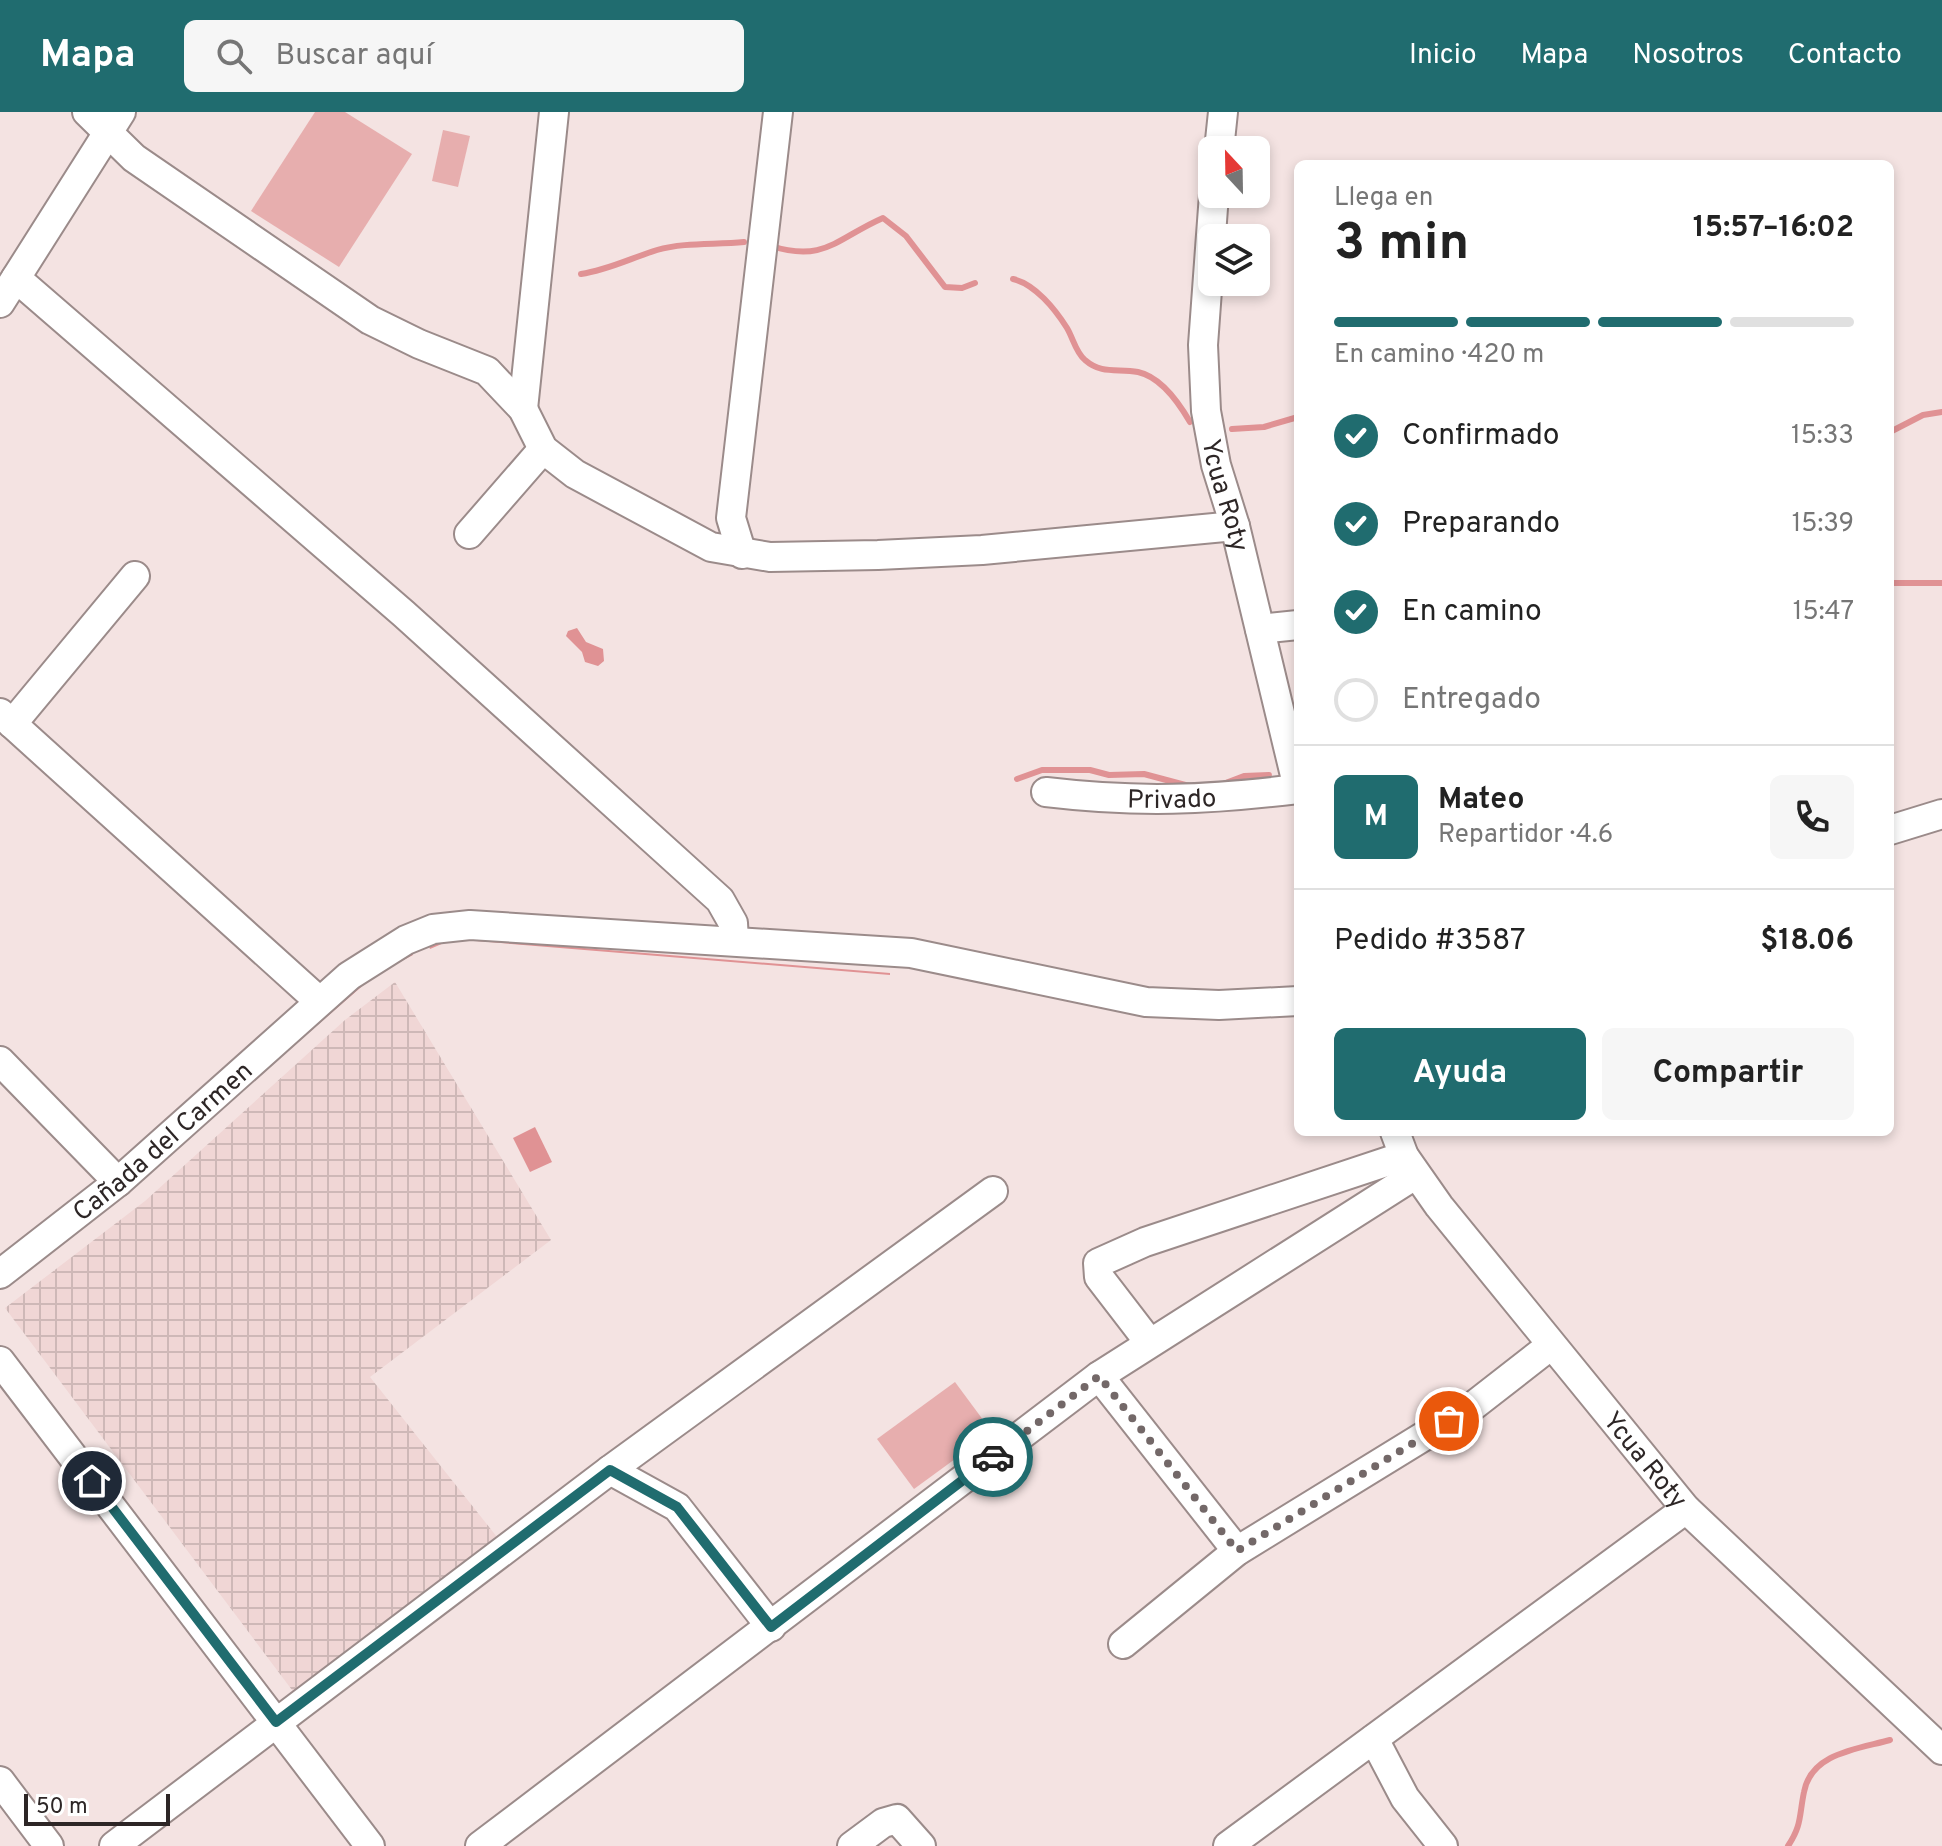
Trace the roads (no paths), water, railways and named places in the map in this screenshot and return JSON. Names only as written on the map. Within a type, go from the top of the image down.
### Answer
[{"type":"street","points":[[87,112],[115,123],[134,158],[370,320],[419,344],[487,371],[523,409],[543,449],[575,474],[711,547],[742,554],[816,556],[982,550],[1235,526]]},
{"type":"street","points":[[523,409],[554,112]]},
{"type":"street","points":[[742,554],[731,518],[732,505],[778,112]]},
{"type":"street","points":[[1220,136],[1223,112]]},
{"type":"street","points":[[0,303],[115,123]]},
{"type":"street","name":"Ycua Roty","points":[[1213,208],[1203,345],[1206,411],[1216,465],[1235,526],[1294,771]]},
{"type":"street","points":[[16,278],[404,614],[720,900],[733,923],[734,941]]},
{"type":"street","points":[[469,534],[543,449]]},
{"type":"street","points":[[135,576],[6,718],[319,1001]]},
{"type":"street","points":[[1260,629],[1294,625]]},
{"type":"street","name":"Privado","points":[[1046,792],[1106,799],[1204,800],[1294,789]]},
{"type":"street","points":[[1894,829],[1942,814]]},
{"type":"street","name":"Cañada del Carmen","points":[[0,1274],[118,1182],[349,976],[406,940],[453,926],[911,953],[1146,1002],[1219,1005],[1294,1001]]},
{"type":"street","points":[[0,1061],[118,1182]]},
{"type":"street","points":[[1149,1342],[1099,1277],[1098,1263],[1145,1242],[1405,1154]]},
{"type":"street","points":[[480,1846],[1099,1376],[1405,1154]]},
{"type":"street","name":"Ycua Roty","points":[[1405,1154],[1550,1346],[1686,1509],[1942,1750]]},
{"type":"street","points":[[114,1846],[610,1470],[993,1191]]},
{"type":"street","points":[[1123,1644],[1237,1551],[1473,1406],[1550,1346]]},
{"type":"street","points":[[0,1361],[370,1846]]},
{"type":"street","points":[[1099,1376],[1237,1551]]},
{"type":"street","points":[[610,1470],[677,1507],[771,1627]]},
{"type":"street","points":[[1228,1846],[1686,1509]]},
{"type":"street","points":[[1374,1739],[1405,1798],[1443,1846]]},
{"type":"street","points":[[0,1781],[49,1846]]},
{"type":"street","points":[[852,1846],[883,1823],[897,1819],[921,1846]]},
{"type":"waterway","points":[[771,246],[805,252],[818,250],[883,218],[906,236],[945,287],[962,288],[975,283]]},
{"type":"waterway","points":[[581,274],[668,247],[744,242]]},
{"type":"waterway","points":[[1013,279],[1029,286],[1050,305],[1067,328],[1082,357],[1091,365],[1138,372],[1154,379],[1175,399],[1190,422]]},
{"type":"waterway","points":[[1894,430],[1923,415],[1942,412]]},
{"type":"waterway","points":[[1232,429],[1264,427],[1294,418]]},
{"type":"waterway","points":[[1894,583],[1942,583]]},
{"type":"waterway","points":[[1017,779],[1042,770],[1090,770],[1109,775],[1144,774],[1189,786]]},
{"type":"waterway","points":[[1223,784],[1244,776],[1269,775]]},
{"type":"waterway","points":[[1788,1846],[1798,1826],[1808,1779],[1816,1769],[1838,1755],[1890,1740]]}]
